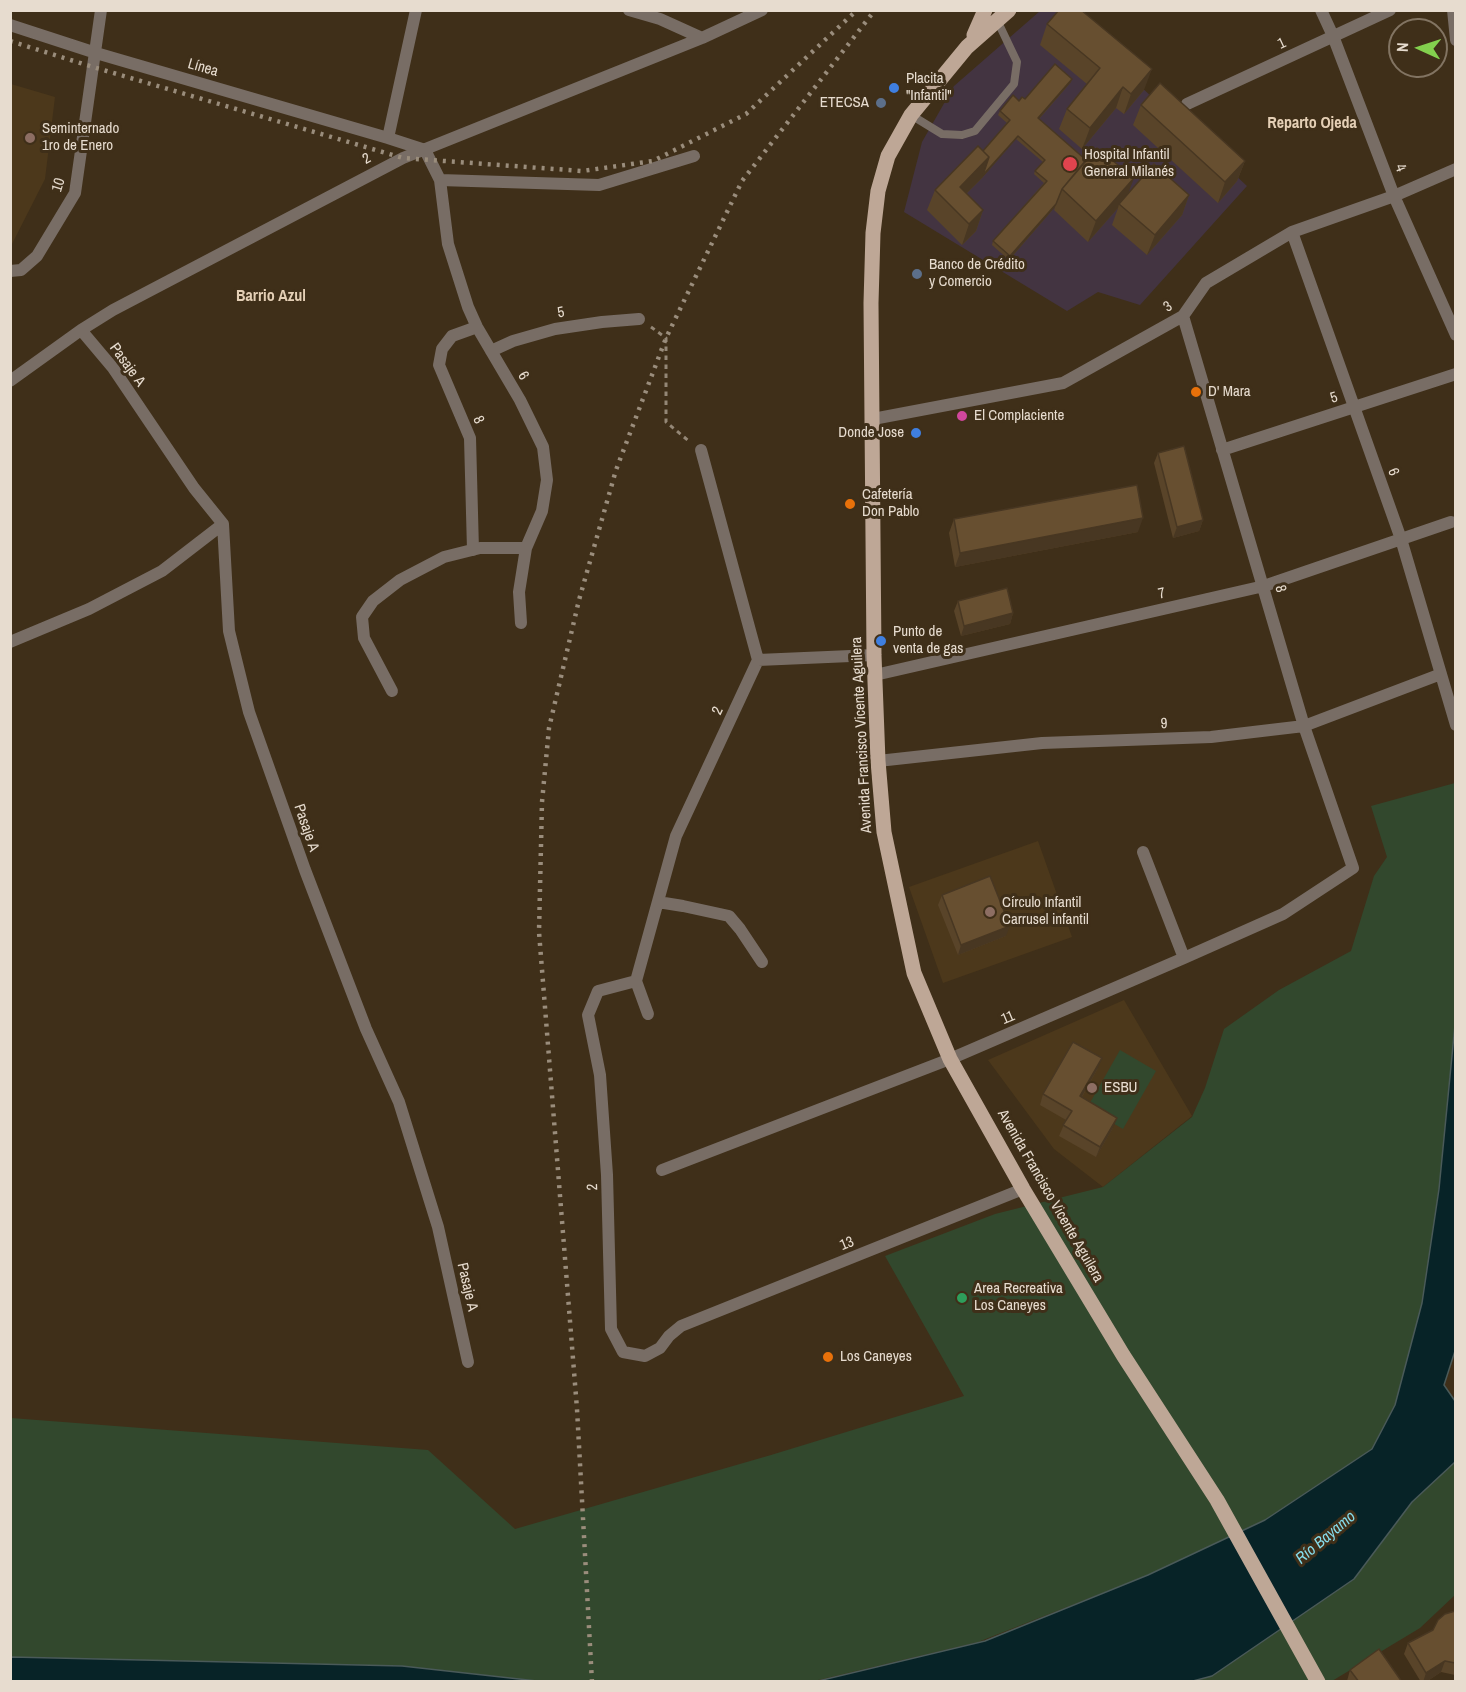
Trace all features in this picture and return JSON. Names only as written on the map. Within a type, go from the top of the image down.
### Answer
[{"type":"main road","name":"Avenida Francisco Vicente Aguilera","points":[[997,14],[911,115],[888,156],[878,190],[873,233],[872,303],[874,654],[878,761],[884,832],[914,973],[950,1059],[1023,1189],[1123,1355],[1217,1500],[1318,1682]]},
{"type":"street","name":"10","points":[[10,271],[21,270],[37,256],[75,193],[101,10]]},
{"type":"street","points":[[417,10],[388,138],[425,150]]},
{"type":"street","points":[[629,10],[660,19],[702,38]]},
{"type":"street","name":"2","points":[[10,381],[113,310],[392,163],[702,38],[762,10]]},
{"type":"street","name":"4","points":[[1321,10],[1395,196],[1455,335]]},
{"type":"street","name":"1","points":[[1187,104],[1390,10]]},
{"type":"street","points":[[1453,10],[1455,40]]},
{"type":"street","name":"Línea","points":[[10,25],[96,53],[388,138]]},
{"type":"street","name":"6","points":[[425,150],[440,180],[448,244],[468,307],[477,327],[520,400],[543,447],[547,480],[542,511],[526,548],[519,592],[521,623]]},
{"type":"street","points":[[440,180],[599,185],[694,156]]},
{"type":"street","name":"3","points":[[873,419],[1064,383],[1183,316],[1206,283],[1292,232],[1395,196],[1455,169]]},
{"type":"street","name":"6","points":[[1292,232],[1401,539],[1455,725]]},
{"type":"street","name":"8","points":[[1183,316],[1304,726],[1353,867]]},
{"type":"street","name":"5","points":[[491,351],[513,341],[555,329],[639,319]]},
{"type":"street","name":"8","points":[[472,550],[470,438],[439,365],[442,349],[453,336],[477,327]]},
{"type":"street","name":"Pasaje A","points":[[81,330],[112,368],[194,488],[223,524],[229,632],[249,712],[305,870],[366,1029],[399,1102],[438,1227],[468,1362]]},
{"type":"street","name":"5","points":[[1222,450],[1455,374]]},
{"type":"street","points":[[701,450],[758,660],[874,654]]},
{"type":"street","name":"7","points":[[875,675],[1264,586],[1450,522]]},
{"type":"street","points":[[10,642],[89,609],[162,571],[223,524]]},
{"type":"street","points":[[392,691],[364,638],[362,617],[373,601],[400,580],[444,557],[472,550],[526,548]]},
{"type":"street","name":"2","points":[[681,1326],[660,1348],[645,1356],[623,1352],[611,1329],[607,1175],[600,1075],[588,1015],[598,991],[636,981],[676,836],[758,660]]},
{"type":"street","name":"9","points":[[878,761],[1042,743],[1212,737],[1304,726],[1441,674]]},
{"type":"street","points":[[1143,852],[1184,958]]},
{"type":"street","name":"11","points":[[662,1170],[950,1059],[1184,958],[1283,914],[1353,867]]},
{"type":"street","points":[[658,902],[729,916],[740,928],[762,962]]},
{"type":"street","points":[[636,981],[648,1014]]},
{"type":"street","name":"13","points":[[681,1326],[1023,1189]]},
{"type":"lane","points":[[911,115],[942,134],[962,135],[975,131],[1014,84],[1017,62],[997,14]]},
{"type":"path","points":[[639,319],[666,338],[666,422],[701,450]]},
{"type":"shaded area","name":"Hospital Infantil General Milanés","points":[[1040,11],[1060,11],[1247,186],[1140,305],[1098,292],[1067,311],[904,212],[922,142],[954,86]]},
{"type":"shaded area","name":"Seminternado 1ro de Enero","points":[[11,84],[55,97],[45,179],[11,246]]},
{"type":"shaded area","name":"Círculo Infantil Carrusel infantil","points":[[1038,841],[1072,937],[943,983],[909,887]]},
{"type":"shaded area","name":"ESBU","points":[[1124,1000],[1192,1116],[1103,1187],[1054,1149],[988,1060]]},
{"type":"green space","points":[[1455,783],[1455,1025],[1439,1189],[1422,1304],[1395,1405],[1372,1449],[1265,1520],[1148,1575],[978,1642],[814,1681],[537,1682],[402,1666],[11,1657],[11,1418],[428,1450],[515,1529],[964,1396],[885,1256],[995,1214],[1103,1187],[1192,1117],[1205,1088],[1224,1029],[1279,990],[1351,951],[1374,876],[1387,857],[1371,806]]},
{"type":"green space","points":[[1120,1050],[1156,1071],[1123,1129],[1087,1108]]},
{"type":"green space","points":[[1455,1462],[1455,1595],[1420,1628],[1332,1681],[1193,1682],[1212,1676],[1354,1579],[1412,1502]]},
{"type":"water","name":"Río Bayamo","points":[[1455,1025],[1456,1348],[1444,1385],[1455,1401],[1455,1462],[1412,1502],[1354,1579],[1212,1676],[1193,1681],[814,1682],[985,1641],[1148,1575],[1265,1520],[1372,1449],[1395,1405],[1422,1303],[1439,1189]]},
{"type":"water","points":[[11,1657],[402,1666],[537,1681],[11,1682]]},
{"type":"building","points":[[1059,10],[1081,10],[1152,69],[1131,94],[1123,87],[1090,128],[1067,109],[1100,68],[1047,24]]},
{"type":"building","points":[[1055,64],[1072,79],[1038,118],[1086,160],[1062,189],[1056,204],[1010,256],[993,241],[1047,181],[1035,171],[1045,160],[1018,136],[983,175],[989,157],[983,151],[1010,120],[1000,111],[1013,95],[1019,101],[1022,97],[1025,99]]},
{"type":"building","points":[[1160,83],[1245,161],[1225,182],[1141,105]]},
{"type":"building","points":[[978,146],[989,157],[960,187],[983,210],[969,224],[935,190]]},
{"type":"building","points":[[1097,148],[1134,178],[1096,221],[1062,189]]},
{"type":"building","points":[[1154,164],[1189,195],[1155,235],[1119,204]]},
{"type":"building","points":[[1184,446],[1203,520],[1177,527],[1158,453]]},
{"type":"building","points":[[1137,485],[1143,518],[960,553],[954,519]]},
{"type":"building","points":[[1007,588],[1013,613],[964,626],[958,601]]},
{"type":"building","points":[[990,876],[1010,926],[961,945],[942,895]]},
{"type":"building","points":[[1073,1042],[1102,1058],[1080,1096],[1117,1118],[1100,1147],[1063,1125],[1072,1111],[1043,1094]]},
{"type":"building","points":[[1455,1611],[1455,1663],[1445,1661],[1426,1673],[1408,1643],[1433,1630],[1438,1620],[1445,1614]]},
{"type":"building","points":[[1379,1649],[1402,1682],[1359,1682],[1350,1670]]},
{"type":"railway","points":[[10,41],[403,158],[582,171],[653,161],[746,114],[857,10]]},
{"type":"railway","points":[[592,1682],[577,1409],[539,932],[542,802],[549,728],[579,600],[616,470],[666,338],[742,181],[875,10]]},
{"type":"place","name":"Placita \"Infantil\"","points":[[894,88]]},
{"type":"place","name":"ETECSA","points":[[881,103]]},
{"type":"place","name":"Seminternado 1ro de Enero","points":[[30,138]]},
{"type":"place","name":"Hospital Infantil General Milanés","points":[[1070,164]]},
{"type":"place","name":"Banco de Crédito y Comercio","points":[[917,274]]},
{"type":"place","name":"D' Mara","points":[[1196,392]]},
{"type":"place","name":"El Complaciente","points":[[962,416]]},
{"type":"place","name":"Donde Jose","points":[[916,433]]},
{"type":"place","name":"Cafetería Don Pablo","points":[[850,504]]},
{"type":"place","name":"Punto de venta de gas","points":[[881,641]]},
{"type":"place","name":"Círculo Infantil Carrusel infantil","points":[[990,912]]},
{"type":"place","name":"ESBU","points":[[1092,1088]]},
{"type":"place","name":"Area Recreativa Los Caneyes","points":[[962,1298]]},
{"type":"place","name":"Los Caneyes","points":[[828,1357]]},
{"type":"district","name":"Reparto Ojeda","points":[[1312,124]]},
{"type":"district","name":"Barrio Azul","points":[[271,297]]}]
